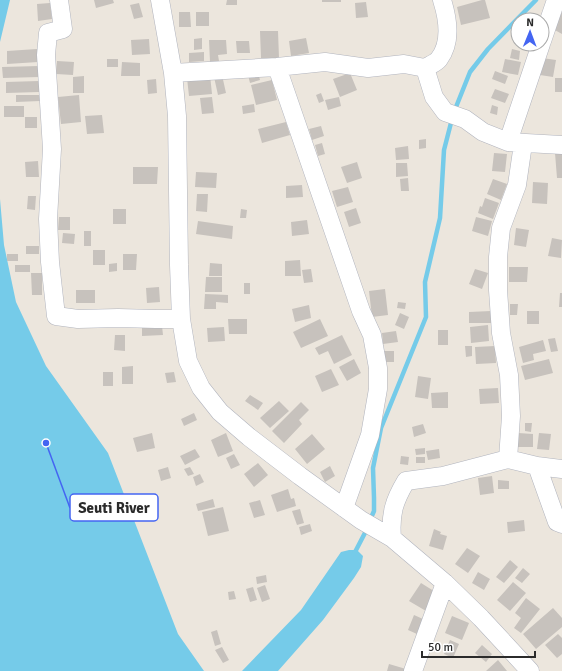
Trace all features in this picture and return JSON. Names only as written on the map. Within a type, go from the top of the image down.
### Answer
[{"type":"street","points":[[59,0],[63,29],[48,33],[46,55],[52,149],[48,219],[50,262],[56,316],[78,319],[181,319]]},
{"type":"street","points":[[160,0],[173,73],[177,116],[181,319],[188,361],[201,388],[220,412],[249,437],[344,508],[384,534],[445,583],[482,618],[528,670]]},
{"type":"street","points":[[173,73],[277,67],[325,62],[368,68],[404,64],[426,68],[438,60],[446,46],[448,27],[442,0]]},
{"type":"street","points":[[550,18],[556,0]]},
{"type":"street","points":[[508,458],[511,416],[509,375],[501,333],[498,290],[498,256],[501,228],[517,185],[515,143],[539,52]]},
{"type":"street","points":[[277,67],[361,311],[372,335],[378,368],[378,389],[370,435],[344,508]]},
{"type":"street","points":[[426,68],[434,96],[445,112],[465,119],[483,132],[515,143],[562,145]]},
{"type":"street","points":[[384,534],[390,522],[396,497],[406,481],[443,476],[508,458],[537,466],[562,469]]},
{"type":"street","points":[[537,466],[557,522],[562,524]]},
{"type":"street","points":[[413,671],[445,583]]},
{"type":"water","points":[[0,0],[10,0],[0,42]]},
{"type":"water","points":[[0,199],[4,245],[16,302],[46,366],[108,453],[178,634],[204,671],[0,671]]},
{"type":"water","points":[[357,550],[363,556],[361,567],[323,620],[278,671],[242,671],[301,610],[341,552]]},
{"type":"building","points":[[94,0],[113,0],[114,3],[96,8]]},
{"type":"building","points":[[227,0],[237,0],[237,5],[226,5]]},
{"type":"building","points":[[322,0],[341,0],[341,2],[322,2]]},
{"type":"building","points":[[485,0],[490,18],[461,25],[457,7]]},
{"type":"building","points":[[366,2],[368,17],[356,18],[355,3]]},
{"type":"building","points":[[50,3],[52,19],[38,21],[37,4]]},
{"type":"building","points":[[139,3],[143,17],[134,19],[130,5]]},
{"type":"building","points":[[179,12],[190,12],[191,27],[179,27]]},
{"type":"building","points":[[196,12],[209,12],[209,26],[196,26]]},
{"type":"building","points":[[562,12],[562,34],[553,29]]},
{"type":"building","points":[[260,31],[278,31],[279,58],[261,58]]},
{"type":"building","points":[[202,38],[202,49],[194,50],[194,39]]},
{"type":"building","points":[[306,38],[309,53],[291,56],[289,41]]},
{"type":"building","points":[[149,39],[150,54],[132,55],[131,40]]},
{"type":"building","points":[[209,40],[226,40],[227,54],[218,55],[219,61],[210,62]]},
{"type":"building","points":[[236,41],[249,41],[250,53],[237,53]]},
{"type":"building","points":[[37,49],[38,62],[7,64],[7,51]]},
{"type":"building","points":[[204,52],[204,61],[189,62],[189,53]]},
{"type":"building","points":[[511,52],[520,52],[519,60],[510,58]]},
{"type":"building","points":[[542,58],[556,60],[553,77],[540,75]]},
{"type":"building","points":[[107,59],[118,59],[118,67],[107,67]]},
{"type":"building","points":[[505,59],[521,62],[518,75],[502,72]]},
{"type":"building","points":[[57,61],[74,62],[73,75],[56,74]]},
{"type":"building","points":[[122,62],[140,63],[140,76],[121,76]]},
{"type":"building","points":[[39,66],[39,77],[3,78],[2,67]]},
{"type":"building","points":[[495,71],[508,76],[505,84],[492,79]]},
{"type":"building","points":[[258,73],[260,80],[250,83],[248,75]]},
{"type":"building","points":[[350,73],[357,90],[340,97],[333,79]]},
{"type":"building","points":[[210,75],[212,94],[189,96],[187,78]]},
{"type":"building","points":[[222,75],[226,93],[218,95],[214,77]]},
{"type":"building","points":[[84,76],[84,93],[73,93],[73,77]]},
{"type":"building","points":[[555,78],[562,78],[562,92],[555,92]]},
{"type":"building","points":[[156,79],[157,93],[148,94],[147,80]]},
{"type":"building","points":[[272,80],[277,100],[256,105],[251,85]]},
{"type":"building","points":[[39,81],[39,92],[6,93],[6,82]]},
{"type":"building","points":[[495,89],[509,94],[505,103],[491,98]]},
{"type":"building","points":[[321,93],[324,101],[319,103],[316,95]]},
{"type":"building","points":[[16,95],[40,95],[40,101],[16,102]]},
{"type":"building","points":[[79,95],[81,122],[61,124],[58,97]]},
{"type":"building","points":[[212,97],[214,113],[202,114],[200,98]]},
{"type":"building","points":[[339,97],[341,106],[328,110],[325,100]]},
{"type":"building","points":[[254,104],[255,112],[243,114],[242,106]]},
{"type":"building","points":[[492,105],[498,107],[497,115],[490,113]]},
{"type":"building","points":[[4,106],[24,106],[24,117],[4,117]]},
{"type":"building","points":[[102,115],[104,133],[87,134],[85,116]]},
{"type":"building","points":[[25,117],[37,117],[37,128],[25,128]]},
{"type":"building","points":[[286,122],[290,135],[262,143],[258,129]]},
{"type":"building","points":[[321,126],[324,136],[312,140],[309,129]]},
{"type":"building","points":[[426,139],[426,148],[419,149],[419,140]]},
{"type":"building","points":[[322,143],[325,154],[318,156],[315,145]]},
{"type":"building","points":[[408,146],[409,159],[396,160],[395,148]]},
{"type":"building","points":[[494,153],[507,154],[505,172],[492,171]]},
{"type":"building","points":[[555,153],[562,153],[562,178],[557,178]]},
{"type":"building","points":[[38,161],[39,177],[26,177],[25,162]]},
{"type":"building","points":[[357,162],[362,178],[347,183],[341,167]]},
{"type":"building","points":[[396,163],[407,163],[408,176],[396,177]]},
{"type":"building","points":[[133,167],[158,167],[157,184],[133,184]]},
{"type":"building","points":[[196,172],[217,173],[216,188],[195,187]]},
{"type":"building","points":[[408,178],[409,191],[401,191],[400,179]]},
{"type":"building","points":[[493,179],[507,184],[501,200],[487,194]]},
{"type":"building","points":[[533,182],[548,183],[547,204],[532,203]]},
{"type":"building","points":[[302,185],[303,197],[286,198],[286,186]]},
{"type":"building","points":[[348,187],[353,202],[337,207],[332,191]]},
{"type":"building","points":[[197,194],[208,194],[207,212],[196,211]]},
{"type":"building","points":[[28,196],[36,196],[35,210],[27,209]]},
{"type":"building","points":[[485,198],[499,203],[493,219],[478,213]]},
{"type":"building","points":[[356,208],[361,223],[349,227],[344,212]]},
{"type":"building","points":[[113,209],[126,209],[126,224],[113,224]]},
{"type":"building","points":[[241,209],[247,210],[246,218],[240,218]]},
{"type":"building","points":[[59,217],[70,217],[70,230],[58,230]]},
{"type":"building","points":[[476,217],[492,221],[488,236],[472,231]]},
{"type":"building","points":[[307,220],[309,234],[292,236],[291,222]]},
{"type":"building","points":[[198,221],[233,226],[232,239],[196,234]]},
{"type":"building","points":[[516,228],[529,230],[526,247],[514,245]]},
{"type":"building","points":[[84,231],[91,231],[91,246],[84,246]]},
{"type":"building","points":[[63,233],[75,234],[74,244],[62,243]]},
{"type":"building","points":[[552,238],[562,240],[561,258],[548,256]]},
{"type":"building","points":[[26,246],[39,246],[39,254],[26,254]]},
{"type":"building","points":[[93,250],[105,250],[105,265],[93,265]]},
{"type":"building","points":[[7,254],[18,254],[18,261],[7,261]]},
{"type":"building","points":[[123,254],[137,254],[136,270],[123,270]]},
{"type":"building","points":[[300,260],[301,276],[285,276],[285,261]]},
{"type":"building","points":[[117,263],[117,271],[109,272],[109,264]]},
{"type":"building","points":[[210,263],[222,264],[222,276],[209,276]]},
{"type":"building","points":[[15,265],[30,265],[30,272],[15,272]]},
{"type":"building","points":[[509,267],[528,267],[527,282],[509,282]]},
{"type":"building","points":[[311,269],[313,282],[304,283],[302,270]]},
{"type":"building","points":[[475,269],[488,273],[482,289],[469,284]]},
{"type":"building","points":[[31,273],[42,273],[42,295],[32,295]]},
{"type":"building","points":[[206,277],[222,277],[222,292],[205,292]]},
{"type":"building","points":[[244,283],[250,283],[250,294],[244,294]]},
{"type":"building","points":[[159,287],[160,302],[147,303],[146,288]]},
{"type":"building","points":[[385,289],[388,315],[372,317],[369,291]]},
{"type":"building","points":[[76,290],[95,290],[95,303],[76,303]]},
{"type":"building","points":[[560,293],[562,293],[562,307],[559,307]]},
{"type":"building","points":[[205,294],[228,295],[228,303],[216,302],[216,309],[204,309]]},
{"type":"building","points":[[398,302],[406,303],[405,309],[397,308]]},
{"type":"building","points":[[510,304],[518,304],[517,315],[510,315]]},
{"type":"building","points":[[309,305],[311,318],[295,322],[292,309]]},
{"type":"building","points":[[491,311],[491,323],[469,323],[469,312]]},
{"type":"building","points":[[527,311],[539,311],[539,324],[527,324]]},
{"type":"building","points":[[400,313],[409,317],[404,329],[395,325]]},
{"type":"building","points":[[228,319],[247,319],[247,334],[229,334]]},
{"type":"building","points":[[320,319],[328,336],[301,348],[293,332]]},
{"type":"building","points":[[488,325],[489,341],[471,343],[470,327]]},
{"type":"building","points":[[162,326],[163,335],[142,336],[142,327]]},
{"type":"building","points":[[224,327],[225,341],[208,342],[207,328]]},
{"type":"building","points":[[438,330],[448,330],[448,345],[438,345]]},
{"type":"building","points":[[396,331],[398,342],[383,344],[382,333]]},
{"type":"building","points":[[115,335],[125,335],[125,351],[114,350]]},
{"type":"building","points":[[342,335],[352,355],[334,364],[328,351],[319,355],[315,348]]},
{"type":"building","points":[[555,338],[558,351],[551,352],[548,339]]},
{"type":"building","points":[[543,340],[546,351],[533,354],[534,360],[523,363],[519,347]]},
{"type":"building","points":[[465,346],[472,346],[472,356],[466,357]]},
{"type":"building","points":[[495,346],[496,363],[476,364],[475,347]]},
{"type":"building","points":[[384,351],[394,351],[394,362],[384,362]]},
{"type":"building","points":[[354,359],[361,373],[347,381],[339,367]]},
{"type":"building","points":[[549,359],[553,373],[525,380],[521,366]]},
{"type":"building","points":[[133,366],[133,384],[122,384],[122,367]]},
{"type":"building","points":[[331,369],[339,385],[322,392],[315,376]]},
{"type":"building","points":[[103,372],[113,372],[113,386],[103,386]]},
{"type":"building","points":[[174,372],[176,382],[167,383],[165,373]]},
{"type":"building","points":[[418,376],[431,378],[428,399],[415,397]]},
{"type":"building","points":[[498,388],[499,403],[480,404],[479,389]]},
{"type":"building","points":[[448,392],[448,408],[432,408],[431,393]]},
{"type":"building","points":[[250,395],[263,403],[258,410],[245,401]]},
{"type":"building","points":[[279,401],[289,411],[270,428],[260,418]]},
{"type":"building","points":[[301,402],[309,410],[299,420],[302,424],[284,443],[272,431]]},
{"type":"building","points":[[194,413],[197,420],[184,426],[181,419]]},
{"type":"building","points":[[525,423],[532,423],[531,432],[525,431]]},
{"type":"building","points":[[423,424],[426,433],[414,437],[412,427]]},
{"type":"building","points":[[152,433],[155,448],[137,452],[133,438]]},
{"type":"building","points":[[226,433],[233,451],[218,457],[211,440]]},
{"type":"building","points":[[518,433],[533,434],[533,447],[517,447]]},
{"type":"building","points":[[539,433],[551,434],[549,450],[537,449]]},
{"type":"building","points":[[312,434],[325,449],[307,464],[295,449]]},
{"type":"building","points":[[425,448],[425,454],[416,455],[415,449]]},
{"type":"building","points":[[195,449],[200,457],[185,465],[180,456]]},
{"type":"building","points":[[439,449],[440,458],[428,460],[426,451]]},
{"type":"building","points":[[234,454],[240,465],[231,469],[226,458]]},
{"type":"building","points":[[401,456],[409,457],[408,465],[400,464]]},
{"type":"building","points":[[416,457],[425,457],[425,463],[416,463]]},
{"type":"building","points":[[258,463],[268,475],[254,487],[244,474]]},
{"type":"building","points":[[330,466],[335,476],[325,482],[320,472]]},
{"type":"building","points":[[168,467],[171,478],[161,481],[158,470]]},
{"type":"building","points":[[190,467],[194,474],[188,476],[184,469]]},
{"type":"building","points":[[200,474],[204,482],[196,486],[193,477]]},
{"type":"building","points":[[492,476],[494,493],[480,495],[478,478]]},
{"type":"building","points":[[498,480],[509,481],[509,489],[498,489]]},
{"type":"building","points":[[288,489],[291,499],[294,498],[296,506],[277,512],[271,495]]},
{"type":"building","points":[[213,499],[215,507],[198,511],[196,504]]},
{"type":"building","points":[[260,500],[265,515],[254,518],[249,503]]},
{"type":"building","points":[[223,507],[229,531],[208,536],[202,512]]},
{"type":"building","points":[[300,509],[304,523],[297,525],[292,511]]},
{"type":"building","points":[[524,520],[525,531],[508,533],[507,522]]},
{"type":"building","points":[[310,524],[312,531],[301,535],[299,527]]},
{"type":"building","points":[[434,529],[441,532],[440,534],[447,536],[443,550],[429,546]]},
{"type":"building","points":[[467,548],[480,556],[468,573],[455,564]]},
{"type":"building","points":[[510,560],[518,567],[504,583],[496,577]]},
{"type":"building","points":[[523,568],[530,574],[522,583],[515,578]]},
{"type":"building","points":[[478,572],[490,579],[484,590],[472,583]]},
{"type":"building","points":[[266,575],[267,582],[257,584],[256,577]]},
{"type":"building","points":[[513,582],[526,593],[510,611],[497,600]]},
{"type":"building","points":[[421,583],[437,593],[426,611],[409,601]]},
{"type":"building","points":[[265,585],[270,599],[262,602],[257,588]]},
{"type":"building","points":[[253,587],[257,600],[250,602],[246,589]]},
{"type":"building","points":[[234,591],[236,599],[229,600],[228,592]]},
{"type":"building","points":[[526,598],[540,609],[521,633],[514,628],[521,618],[515,613]]},
{"type":"building","points":[[553,608],[562,618],[562,627],[536,649],[523,634]]},
{"type":"building","points":[[414,615],[423,619],[417,634],[408,630]]},
{"type":"building","points":[[452,616],[469,623],[462,640],[445,633]]},
{"type":"building","points":[[217,630],[221,644],[215,646],[211,632]]},
{"type":"building","points":[[558,634],[562,638],[562,654],[557,658],[545,645]]},
{"type":"building","points":[[450,640],[459,644],[453,658],[444,654]]},
{"type":"building","points":[[482,645],[492,654],[486,662],[475,653]]},
{"type":"building","points":[[222,647],[229,660],[223,663],[215,650]]},
{"type":"building","points":[[498,660],[507,671],[486,671]]},
{"type":"building","points":[[389,664],[406,669],[406,671],[387,671]]},
{"type":"waterway","points":[[454,112],[470,72],[488,49],[536,0]]},
{"type":"waterway","points":[[370,520],[374,511],[373,468],[381,428],[426,317],[425,282],[440,218],[444,150],[452,119]]},
{"type":"waterway","points":[[354,554],[367,529]]},
{"type":"place","name":"Seuti River","points":[[46,443]]}]
